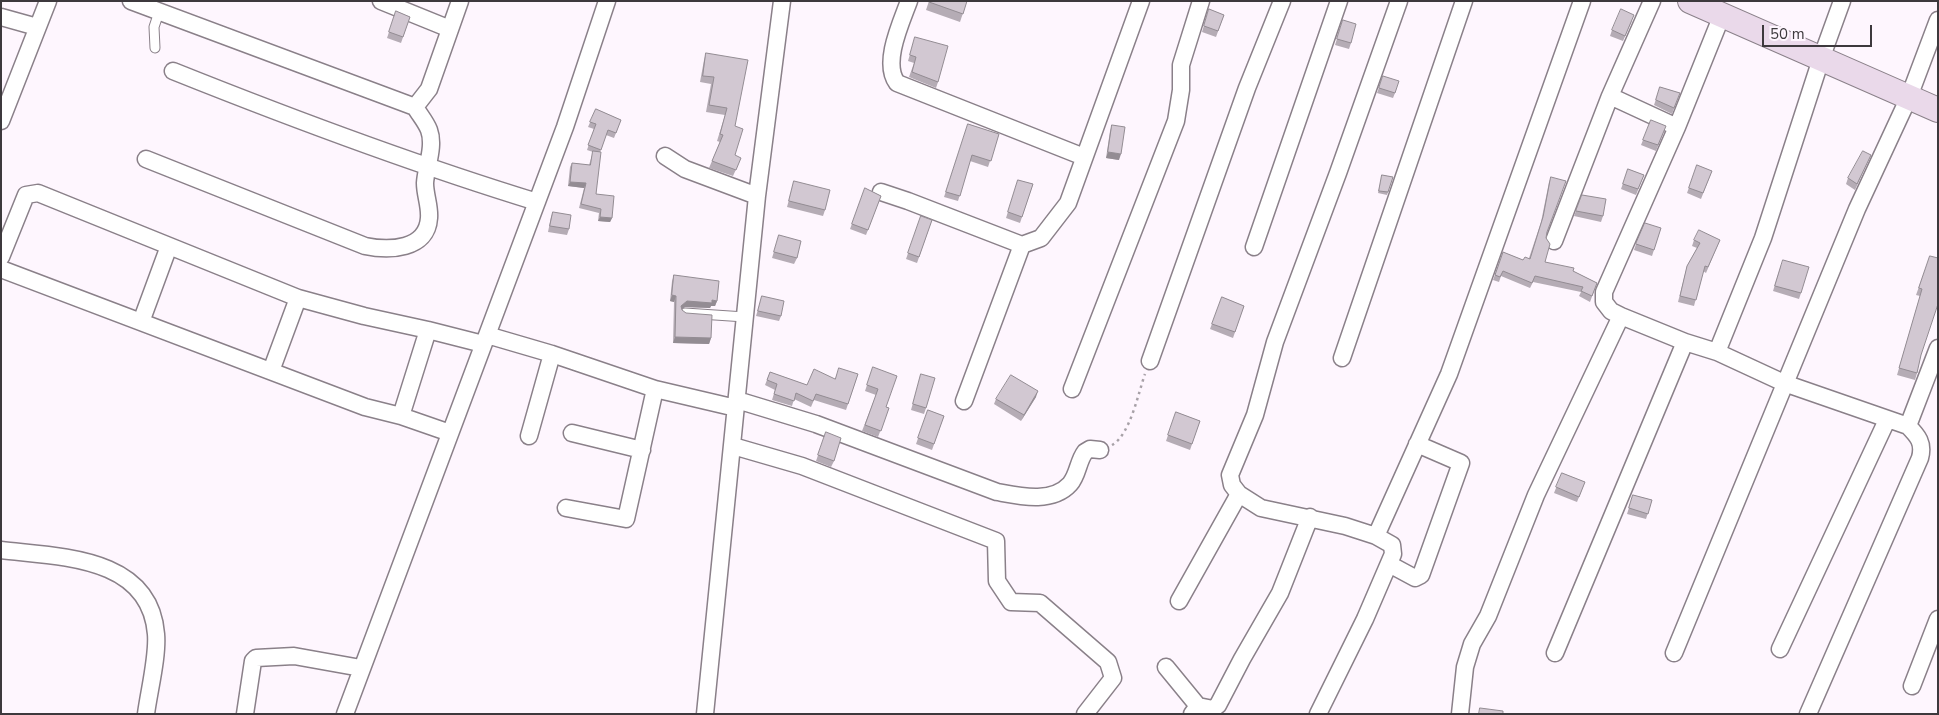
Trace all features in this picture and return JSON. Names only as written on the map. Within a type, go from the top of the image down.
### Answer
[{"type":"main road","points":[[1690,1],[1938,110]]},
{"type":"street","points":[[1,121],[48,1]]},
{"type":"street","points":[[131,1],[311,66],[415,107],[430,134],[425,194],[429,219],[426,232],[409,245],[377,249],[365,246],[146,159]]},
{"type":"street","points":[[381,1],[450,29]]},
{"type":"street","points":[[415,107],[429,89],[440,64],[460,1]]},
{"type":"street","points":[[345,714],[537,202],[607,1]]},
{"type":"street","points":[[705,714],[757,196],[782,1]]},
{"type":"street","points":[[909,1],[891,57],[890,72],[897,83],[1084,157]]},
{"type":"street","points":[[881,192],[1022,245],[1040,238],[1064,209],[1141,1]]},
{"type":"street","points":[[1072,389],[1176,121],[1181,90],[1181,65],[1201,1]]},
{"type":"street","points":[[1150,361],[1247,88],[1282,1]]},
{"type":"street","points":[[1254,247],[1339,1]]},
{"type":"street","points":[[1318,714],[1389,564],[1393,548],[1376,536],[1310,518],[1261,508],[1239,494],[1230,481],[1232,468],[1255,416],[1275,342],[1399,1]]},
{"type":"street","points":[[1342,358],[1464,1]]},
{"type":"street","points":[[1376,536],[1449,374],[1582,1]]},
{"type":"street","points":[[1554,241],[1610,96],[1652,1]]},
{"type":"street","points":[[1717,352],[1763,238],[1821,59],[1842,1]]},
{"type":"street","points":[[1722,15],[1677,127],[1604,292],[1604,302],[1611,311],[1621,316],[1685,342],[1717,352],[1784,383],[1886,420],[1908,426],[1919,437],[1922,447],[1920,458],[1808,714]]},
{"type":"street","points":[[1,17],[37,27]]},
{"type":"street","points":[[1674,653],[1857,208],[1909,98],[1938,20]]},
{"type":"street","points":[[173,71],[294,120],[427,168],[537,202]]},
{"type":"street","points":[[1610,96],[1677,127]]},
{"type":"street","points":[[665,156],[684,169],[757,196]]},
{"type":"street","points":[[1,258],[26,195],[38,193],[298,298],[364,316],[552,354],[655,389],[736,404],[816,424],[997,492],[1021,497],[1045,496],[1060,491],[1070,485],[1085,452],[1100,450]]},
{"type":"street","points":[[964,401],[1022,245]]},
{"type":"street","points":[[141,322],[169,246]]},
{"type":"street","points":[[1,269],[271,372],[365,406],[450,433]]},
{"type":"street","points":[[271,372],[298,298]]},
{"type":"street","points":[[1460,714],[1465,667],[1472,644],[1488,616],[1536,495],[1621,316]]},
{"type":"street","points":[[401,416],[428,330]]},
{"type":"street","points":[[1555,653],[1685,342]]},
{"type":"street","points":[[1908,426],[1938,348]]},
{"type":"street","points":[[529,436],[552,354]]},
{"type":"street","points":[[566,508],[626,519],[655,389]]},
{"type":"street","points":[[1780,649],[1886,420]]},
{"type":"street","points":[[572,433],[642,450]]},
{"type":"street","points":[[1389,564],[1415,578],[1421,575],[1461,464],[1417,444]]},
{"type":"street","points":[[733,446],[802,466],[996,541],[997,581],[1011,602],[1040,603],[1108,662],[1113,678],[1085,714]]},
{"type":"street","points":[[1179,601],[1239,494]]},
{"type":"street","points":[[1166,667],[1195,710],[1213,709],[1218,705],[1280,593],[1310,518]]},
{"type":"street","points":[[1,550],[97,563],[122,575],[136,588],[152,611],[156,636],[146,714]]},
{"type":"street","points":[[1912,686],[1938,618]]},
{"type":"street","points":[[245,714],[253,661],[256,658],[294,656],[361,668]]},
{"type":"lane","points":[[154,48],[154,27],[159,12]]},
{"type":"lane","points":[[684,313],[745,317]]},
{"type":"path","points":[[1100,450],[1114,444],[1122,435],[1150,361]]},
{"type":"building","points":[[929,1],[967,1],[963,14]]},
{"type":"building","points":[[1209,9],[1224,15],[1218,31],[1204,26]]},
{"type":"building","points":[[1621,9],[1634,15],[1625,36],[1612,30]]},
{"type":"building","points":[[396,11],[410,17],[403,37],[389,32]]},
{"type":"building","points":[[1343,20],[1356,24],[1351,43],[1337,39]]},
{"type":"building","points":[[915,37],[948,46],[938,82],[912,72],[916,57],[910,55]]},
{"type":"building","points":[[706,53],[748,60],[735,126],[743,129],[735,155],[741,158],[736,170],[712,161],[723,135],[720,134],[727,108],[709,105],[714,77],[703,76]]},
{"type":"building","points":[[1383,76],[1399,81],[1395,93],[1379,88]]},
{"type":"building","points":[[1660,87],[1680,93],[1674,108],[1656,100]]},
{"type":"building","points":[[596,109],[621,120],[616,133],[608,130],[601,150],[588,145],[596,124],[590,122]]},
{"type":"building","points":[[1651,120],[1666,126],[1658,145],[1643,140]]},
{"type":"building","points":[[968,124],[999,134],[991,161],[972,155],[960,196],[946,192]]},
{"type":"building","points":[[1112,125],[1125,127],[1121,154],[1108,152]]},
{"type":"building","points":[[593,151],[601,152],[596,194],[614,196],[612,218],[600,217],[601,209],[581,204],[586,183],[570,182],[572,163],[590,165]]},
{"type":"building","points":[[1863,151],[1871,155],[1857,184],[1848,178]]},
{"type":"building","points":[[1697,165],[1712,171],[1703,193],[1689,188]]},
{"type":"building","points":[[1628,169],[1644,175],[1638,189],[1623,184]]},
{"type":"building","points":[[1382,175],[1393,177],[1388,192],[1379,191]]},
{"type":"building","points":[[1551,177],[1566,181],[1547,232],[1546,238],[1550,244],[1545,262],[1574,268],[1573,271],[1597,283],[1592,296],[1581,291],[1583,287],[1535,276],[1532,283],[1503,271],[1500,277],[1495,275],[1503,252],[1523,260],[1525,257],[1530,259],[1543,217]]},
{"type":"building","points":[[1018,180],[1033,184],[1022,217],[1008,212]]},
{"type":"building","points":[[794,181],[830,190],[825,210],[789,201]]},
{"type":"building","points":[[865,188],[881,196],[868,230],[852,224]]},
{"type":"building","points":[[1582,195],[1606,199],[1603,216],[1576,211]]},
{"type":"building","points":[[553,212],[571,215],[569,229],[550,226]]},
{"type":"building","points":[[921,216],[932,220],[919,257],[908,253]]},
{"type":"building","points":[[1645,223],[1661,228],[1654,250],[1636,244]]},
{"type":"building","points":[[1699,230],[1720,240],[1708,267],[1705,266],[1696,300],[1680,296],[1687,266],[1700,243],[1694,240]]},
{"type":"building","points":[[779,235],[801,241],[797,258],[774,252]]},
{"type":"building","points":[[1930,256],[1938,258],[1938,304],[1917,373],[1899,368],[1922,289],[1919,288]]},
{"type":"building","points":[[1783,260],[1809,267],[1801,293],[1775,286]]},
{"type":"building","points":[[674,275],[719,281],[717,301],[712,300],[712,303],[687,301],[681,306],[682,310],[686,313],[712,315],[711,338],[675,337],[676,296],[672,295]]},
{"type":"building","points":[[762,296],[784,301],[781,316],[758,311]]},
{"type":"building","points":[[1222,297],[1244,306],[1235,332],[1212,324]]},
{"type":"building","points":[[873,367],[897,376],[886,407],[889,408],[881,431],[865,425],[878,389],[867,385]]},
{"type":"building","points":[[839,368],[858,374],[848,404],[816,394],[813,401],[796,393],[794,401],[774,394],[777,384],[767,380],[770,372],[807,385],[814,369],[835,379]]},
{"type":"building","points":[[921,374],[935,378],[926,408],[913,404]]},
{"type":"building","points":[[1011,375],[1038,391],[1024,415],[996,399]]},
{"type":"building","points":[[928,410],[944,416],[934,444],[918,438]]},
{"type":"building","points":[[1176,412],[1200,421],[1192,444],[1168,435]]},
{"type":"building","points":[[826,432],[841,438],[834,461],[818,455]]},
{"type":"building","points":[[1562,473],[1585,482],[1579,497],[1556,487]]},
{"type":"building","points":[[1633,495],[1652,500],[1648,514],[1629,508]]},
{"type":"building","points":[[1480,708],[1503,711],[1503,714],[1479,714]]}]
